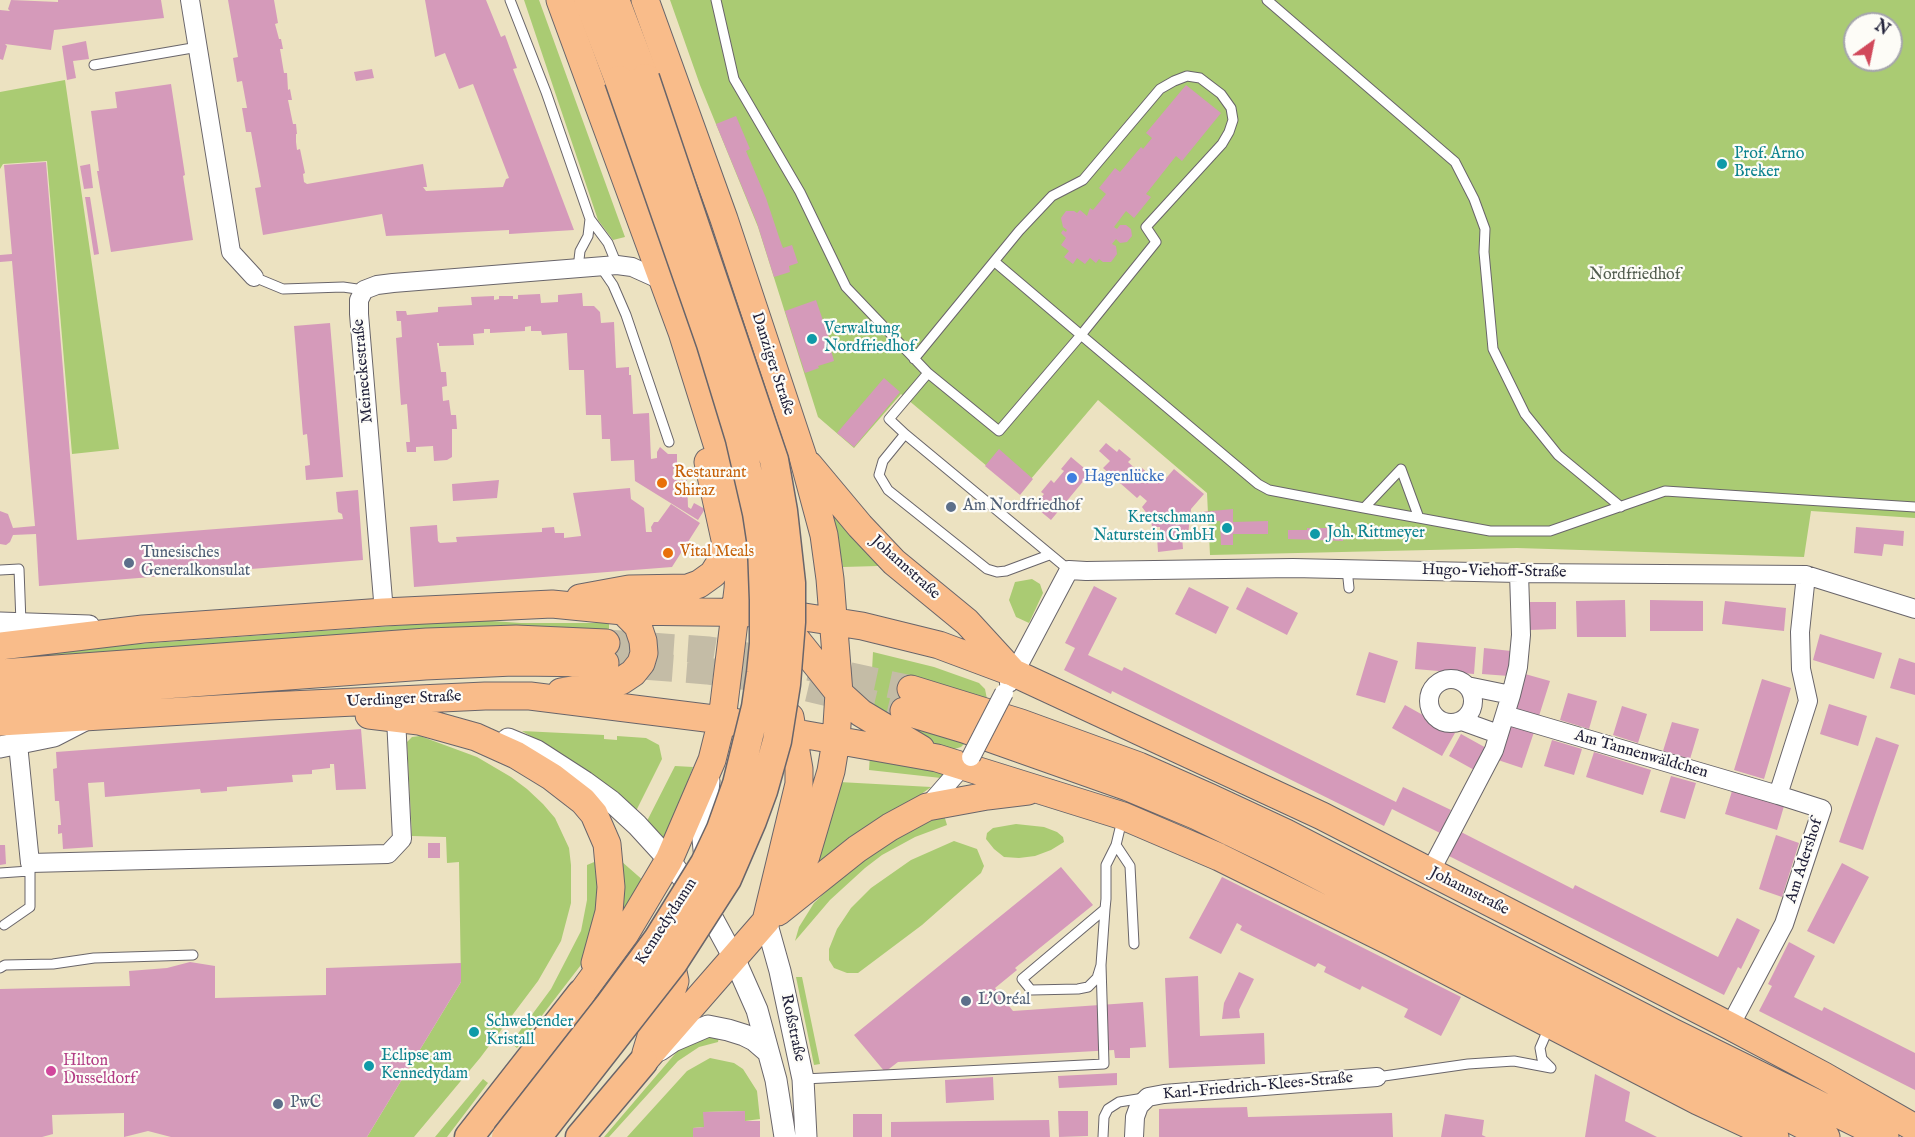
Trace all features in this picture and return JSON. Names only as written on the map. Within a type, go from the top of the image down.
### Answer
[{"type":"highway","points":[[588,0],[632,79]]},
{"type":"highway","points":[[615,0],[632,79],[740,439],[762,546],[764,644],[774,678]]},
{"type":"highway","name":"Kennedydamm","points":[[506,1137],[658,939],[705,863],[721,829],[737,784],[756,707],[774,678]]},
{"type":"highway","name":"Kennedydamm","points":[[537,1137],[673,963],[727,879],[763,791],[777,741],[774,678]]},
{"type":"highway","name":"Kennedydamm","points":[[469,1137],[582,994]]},
{"type":"highway","points":[[580,1137],[643,1062]]},
{"type":"main road","points":[[560,0],[682,332],[722,460],[779,613],[838,697],[937,758]]},
{"type":"main road","name":"Danziger Straße","points":[[645,0],[724,219],[803,457],[824,535],[835,622],[838,697],[836,741]]},
{"type":"main road","points":[[712,428],[741,480],[752,486],[761,487],[783,479],[803,457]]},
{"type":"main road","points":[[0,646],[143,629],[384,612],[552,604],[629,589],[688,588],[699,584],[713,574],[723,558],[726,544],[708,463],[712,428]]},
{"type":"main road","name":"Johannstraße","points":[[803,457],[860,526],[894,562],[967,622],[1009,683]]},
{"type":"main road","name":"Kennedydamm","points":[[582,994],[643,905],[669,860],[712,760],[722,720],[740,572],[722,460]]},
{"type":"main road","points":[[552,604],[623,611],[736,613],[777,677],[797,733],[799,784],[766,921]]},
{"type":"main road","points":[[530,696],[621,681],[633,674],[641,663],[644,641],[638,626],[623,611]]},
{"type":"main road","name":"Johannstraße","points":[[736,613],[779,613],[862,626],[939,645],[1009,683],[1250,782],[1730,1026],[1915,1128]]},
{"type":"main road","points":[[0,673],[427,642],[516,639],[606,653],[513,662],[426,666],[0,697]]},
{"type":"main road","name":"Uerdinger Straße","points":[[93,716],[485,696],[530,696],[722,720],[797,733]]},
{"type":"main road","points":[[797,733],[821,721],[830,713],[838,697]]},
{"type":"main road","points":[[1826,1137],[1276,854],[1197,816],[1128,786],[973,732],[908,700],[1021,723],[1139,766],[1209,797],[1286,833],[1671,1032],[1885,1137]]},
{"type":"main road","points":[[268,706],[408,719],[476,737],[516,755],[552,777],[583,801],[594,814],[607,844],[611,887],[609,912],[601,946],[582,994]]},
{"type":"main road","points":[[0,722],[93,716]]},
{"type":"main road","points":[[797,733],[937,758],[968,761],[1035,790],[1123,816],[1219,857],[1391,942],[1698,1101],[1775,1137]]},
{"type":"main road","points":[[643,1062],[766,921],[806,856],[827,787],[836,741]]},
{"type":"main road","points":[[766,921],[857,849],[890,827],[927,807],[1035,790]]},
{"type":"main road","points":[[609,956],[635,941],[660,948],[666,954],[672,967],[675,981],[672,990],[661,1004],[643,1062]]},
{"type":"street","points":[[190,0],[231,252],[254,277]]},
{"type":"street","points":[[364,290],[377,285],[393,283],[609,266],[632,267],[663,281]]},
{"type":"street","name":"Meineckestraße","points":[[364,290],[359,300],[358,314],[384,612]]},
{"type":"street","name":"Hugo-Viehoff-Straße","points":[[1069,570],[1293,568],[1519,573],[1806,575],[1915,609]]},
{"type":"street","points":[[927,807],[968,761],[1069,570]]},
{"type":"street","points":[[1430,872],[1494,750],[1511,695],[1518,667],[1521,635],[1519,573]]},
{"type":"street","points":[[1778,795],[1808,701],[1801,669],[1800,633],[1806,575]]},
{"type":"street","points":[[0,622],[143,629]]},
{"type":"street","points":[[1498,734],[1462,721],[1444,722],[1434,715],[1429,704],[1430,695],[1436,686],[1444,681],[1456,680],[1467,686],[1511,695]]},
{"type":"street","points":[[1462,721],[1470,713],[1473,703],[1472,694],[1467,686]]},
{"type":"street","name":"Am Tannenwäldchen","points":[[1504,715],[1778,795]]},
{"type":"street","name":"Uerdinger Straße","points":[[93,716],[54,736],[9,746],[29,867],[388,854],[402,839],[408,719],[486,731],[537,751],[611,801],[637,825],[669,860],[709,912]]},
{"type":"street","points":[[709,912],[703,839],[712,760]]},
{"type":"street","name":"Am Adershof","points":[[1730,1026],[1784,924],[1822,809],[1778,795]]},
{"type":"street","name":"Roßstraße","points":[[709,912],[726,968],[757,1010],[778,1088],[785,1137]]},
{"type":"street","name":"Roßstraße","points":[[766,921],[780,971],[803,1079],[806,1137]]},
{"type":"street","points":[[643,1062],[673,1041],[708,1026],[744,1035],[768,1052]]},
{"type":"street","name":"Karl-Friedrich-Klees-Straße","points":[[1134,1137],[1135,1117],[1139,1106],[1148,1097],[1377,1077]]},
{"type":"lane","points":[[510,0],[546,92],[590,219],[608,243],[613,285],[626,315],[669,442]]},
{"type":"lane","points":[[716,0],[734,79],[800,192],[846,287],[914,359],[928,373],[999,431],[1156,242],[1146,227],[1222,144],[1233,120],[1231,108],[1211,86],[1200,78],[1187,76],[1160,89],[1083,180],[1052,196],[1019,231],[914,359]]},
{"type":"lane","points":[[1267,0],[1455,162],[1474,199],[1485,229],[1484,252],[1493,349],[1526,414],[1558,455],[1622,507]]},
{"type":"lane","points":[[94,65],[198,47]]},
{"type":"lane","points":[[578,267],[580,250],[588,236],[590,219]]},
{"type":"lane","points":[[995,262],[1258,484],[1269,490],[1490,531],[1550,531],[1665,491],[1915,507]]},
{"type":"lane","points":[[254,277],[283,289],[343,286],[364,290]]},
{"type":"lane","points":[[928,373],[888,420],[1069,570]]},
{"type":"lane","points":[[905,434],[880,468],[879,475],[888,490],[987,569],[997,572],[1006,571],[1049,555]]},
{"type":"lane","points":[[1364,508],[1401,469],[1419,518]]},
{"type":"lane","points":[[0,570],[19,569],[21,623]]},
{"type":"lane","points":[[1347,569],[1349,588]]},
{"type":"lane","points":[[803,1079],[1104,1064],[1101,965],[1106,865],[1116,845],[1123,816]]},
{"type":"lane","points":[[1116,845],[1130,866],[1134,944]]},
{"type":"lane","points":[[0,873],[29,867],[30,907],[4,924]]},
{"type":"lane","points":[[1101,965],[1097,978],[1088,987],[1078,989],[1031,990],[1022,979],[1105,909]]},
{"type":"lane","points":[[0,968],[5,965],[53,964],[94,958],[193,955]]},
{"type":"lane","points":[[1377,1077],[1468,1064],[1514,1061],[1551,1068],[1542,1059],[1540,1048],[1550,1025]]},
{"type":"lane","points":[[1104,1137],[1104,1117],[1108,1109],[1119,1102],[1148,1097]]},
{"type":"green space","points":[[524,0],[539,0],[625,237],[613,240],[598,220]]},
{"type":"green space","name":"Nordfriedhof","points":[[670,0],[1915,0],[1915,518],[1811,511],[1804,557],[1517,548],[1210,555],[1207,493],[1098,400],[1019,493],[901,394],[854,448],[818,417],[758,227],[700,85]]},
{"type":"green space","points":[[65,80],[119,449],[72,454],[47,161],[3,164],[0,169],[0,92]]},
{"type":"green space","points":[[831,506],[880,563],[878,566],[843,567]]},
{"type":"green space","points":[[1032,579],[1040,584],[1043,593],[1029,623],[1016,617],[1009,600],[1015,582]]},
{"type":"green space","points":[[477,620],[521,623],[609,623],[609,631],[0,661],[0,655],[52,650]]},
{"type":"green space","points":[[873,652],[934,667],[979,683],[985,689],[987,699],[965,743],[951,750],[897,725],[870,707]],"holes":[[[913,677],[980,696],[959,740]]]},
{"type":"green space","points":[[522,731],[604,735],[604,739],[617,740],[617,736],[646,738],[659,745],[662,759],[636,811],[582,767]]},
{"type":"green space","points":[[420,736],[477,757],[511,777],[543,804],[555,818],[569,848],[571,903],[561,941],[538,981],[480,1058],[414,1137],[367,1137],[461,982],[459,862],[447,863],[446,837],[412,836],[407,742],[412,737]]},
{"type":"green space","points":[[870,754],[946,772],[941,778],[869,770]]},
{"type":"green space","points":[[675,766],[693,767],[665,842],[647,821]]},
{"type":"green space","points":[[839,782],[931,787],[809,875]]},
{"type":"green space","points":[[944,815],[947,825],[915,837],[882,855],[865,868],[830,900],[795,941],[799,927],[814,903],[856,863],[913,827]]},
{"type":"green space","points":[[1016,824],[1044,827],[1057,832],[1063,837],[1064,842],[1035,856],[1004,857],[986,839],[987,833],[993,828]]},
{"type":"green space","points":[[954,841],[977,849],[984,866],[981,873],[922,925],[858,973],[847,973],[834,968],[829,960],[829,949],[837,929],[851,908],[871,888],[911,860]]},
{"type":"green space","points":[[599,860],[598,917],[584,961],[517,1048],[511,1043],[551,989],[581,931],[587,900],[587,865]]},
{"type":"green space","points":[[621,861],[645,882],[618,919]]},
{"type":"green space","points":[[796,977],[802,977],[820,1064],[814,1065]]},
{"type":"green space","points":[[704,1036],[719,1036],[718,1042],[699,1047],[678,1061],[609,1137],[604,1137],[680,1048]]},
{"type":"green space","points":[[710,1058],[734,1063],[743,1069],[757,1091],[760,1119],[745,1121],[744,1111],[704,1112],[704,1127],[693,1128],[693,1137],[627,1137],[687,1071]]},
{"type":"green space","points":[[483,1079],[488,1083],[447,1137],[435,1137]]},
{"type":"building","points":[[11,0],[58,2],[58,0],[161,0],[164,18],[54,30],[51,50],[5,44],[7,46],[3,60],[0,59],[0,10],[10,11],[8,9]]},
{"type":"building","points":[[228,0],[274,0],[278,23],[275,24],[283,49],[280,49],[284,73],[287,73],[288,90],[290,89],[292,100],[288,100],[293,124],[296,124],[297,150],[300,149],[305,173],[303,174],[304,182],[307,184],[423,164],[427,187],[423,187],[426,191],[503,187],[506,179],[509,178],[473,84],[459,89],[445,53],[435,57],[425,0],[486,0],[501,37],[505,35],[517,68],[513,69],[574,230],[509,234],[509,230],[386,236],[382,214],[263,235],[255,188],[261,187],[251,132],[246,132],[242,108],[247,108],[242,81],[237,82],[233,58],[238,57]]},
{"type":"building","points":[[86,41],[89,59],[73,61],[76,78],[67,80],[62,46]]},
{"type":"building","points":[[372,69],[374,78],[356,81],[354,72]]},
{"type":"building","points":[[171,84],[193,240],[111,252],[97,171],[99,171],[91,111],[117,108],[115,92]]},
{"type":"building","points":[[1186,85],[1221,113],[1182,161],[1176,156],[1146,194],[1151,197],[1134,218],[1126,211],[1114,227],[1117,229],[1120,225],[1126,225],[1131,229],[1132,236],[1127,242],[1120,243],[1116,239],[1112,244],[1116,246],[1117,254],[1111,262],[1103,262],[1099,259],[1096,263],[1090,258],[1085,264],[1077,258],[1073,264],[1064,257],[1069,251],[1061,245],[1066,238],[1061,233],[1067,230],[1063,227],[1061,218],[1066,211],[1077,213],[1080,210],[1087,216],[1090,208],[1093,210],[1106,194],[1099,188],[1115,168],[1120,172],[1141,147],[1143,149],[1152,138],[1146,133]]},
{"type":"building","points":[[736,116],[750,149],[746,151],[766,198],[783,248],[792,245],[798,263],[789,266],[790,272],[774,277],[757,223],[716,124]]},
{"type":"building","points":[[46,162],[77,540],[343,519],[342,514],[338,512],[336,492],[358,490],[363,560],[39,586],[36,534],[13,535],[6,545],[0,544],[0,511],[8,514],[13,528],[35,526],[12,261],[0,262],[0,255],[12,254],[4,165]]},
{"type":"building","points":[[90,164],[93,188],[84,189],[80,166]]},
{"type":"building","points":[[85,197],[90,197],[99,254],[94,255]]},
{"type":"building","points":[[582,293],[583,306],[594,306],[600,312],[601,323],[614,322],[616,368],[629,367],[633,414],[649,413],[651,459],[657,458],[660,447],[668,454],[677,454],[677,468],[673,469],[674,480],[687,480],[688,507],[691,509],[694,503],[705,509],[698,520],[635,481],[634,460],[611,461],[610,439],[602,439],[601,415],[586,415],[584,370],[569,370],[567,333],[542,335],[541,331],[531,331],[531,326],[525,327],[525,331],[490,333],[490,329],[484,329],[484,333],[473,334],[474,345],[439,346],[437,343],[441,372],[446,372],[447,386],[442,387],[443,401],[449,400],[451,415],[456,415],[457,429],[452,429],[452,457],[447,460],[434,461],[433,446],[416,447],[416,452],[407,452],[406,442],[410,442],[407,404],[401,405],[396,338],[402,337],[401,321],[397,321],[396,311],[406,311],[407,315],[438,312],[438,307],[472,305],[471,297],[494,296],[494,300],[499,299],[499,296],[513,296],[513,299],[518,299],[518,295],[540,294],[541,303],[558,302],[558,295]]},
{"type":"building","name":"Verwaltung Nordfriedhof","points":[[816,300],[832,347],[830,347],[834,361],[805,373],[785,311]]},
{"type":"building","points":[[330,323],[343,477],[306,480],[305,466],[310,465],[307,434],[303,435],[294,326]]},
{"type":"building","points":[[884,378],[900,392],[854,447],[837,433]]},
{"type":"building","points":[[1106,443],[1117,452],[1119,449],[1131,459],[1128,462],[1139,472],[1142,468],[1162,483],[1174,469],[1204,494],[1191,509],[1188,535],[1182,536],[1183,549],[1158,552],[1157,536],[1160,536],[1160,527],[1152,527],[1151,519],[1142,507],[1147,501],[1140,495],[1137,498],[1103,468],[1110,461],[1099,451]],"holes":[[[1186,512],[1185,523],[1176,525],[1175,514]]]},
{"type":"building","points":[[999,449],[1033,479],[1020,495],[985,466]]},
{"type":"building","points":[[1071,457],[1090,473],[1051,520],[1034,506],[1044,494],[1041,492],[1051,480],[1054,483],[1064,471],[1061,469]]},
{"type":"building","points":[[499,480],[497,498],[453,501],[452,484]]},
{"type":"building","points":[[630,488],[631,499],[644,508],[646,532],[652,532],[651,527],[654,522],[658,522],[671,504],[700,523],[672,567],[414,587],[410,527],[437,525],[440,543],[457,542],[456,537],[542,532],[542,528],[554,527],[555,533],[564,533],[564,538],[581,536],[573,493]]},
{"type":"building","points":[[1233,509],[1233,522],[1268,521],[1268,534],[1233,534],[1233,545],[1221,545],[1220,521],[1201,521],[1201,512]]},
{"type":"building","points":[[1856,527],[1904,531],[1903,546],[1884,544],[1882,556],[1854,553]]},
{"type":"building","name":"Joh. Rittmeyer","points":[[1307,528],[1343,528],[1343,541],[1288,539],[1288,530],[1307,530]]},
{"type":"building","points":[[1094,586],[1117,598],[1088,655],[1122,671],[1124,667],[1396,802],[1403,787],[1451,810],[1440,833],[1392,809],[1384,826],[1112,691],[1111,694],[1064,670],[1075,648],[1065,643]]},
{"type":"building","points":[[1189,587],[1229,607],[1216,634],[1175,614]]},
{"type":"building","points":[[1247,587],[1298,613],[1287,635],[1236,609]]},
{"type":"building","points":[[1625,600],[1626,637],[1577,637],[1576,601]]},
{"type":"building","points":[[1650,600],[1703,601],[1703,631],[1650,631]]},
{"type":"building","points":[[1725,601],[1786,608],[1784,631],[1722,624]]},
{"type":"building","points":[[1529,602],[1556,602],[1556,629],[1529,630]]},
{"type":"building","points":[[1820,634],[1882,653],[1874,679],[1813,660]]},
{"type":"building","points":[[1417,642],[1476,647],[1474,674],[1415,669]]},
{"type":"building","points":[[1484,648],[1511,651],[1509,676],[1482,674]]},
{"type":"building","points":[[1369,652],[1398,661],[1385,703],[1356,695]]},
{"type":"building","points":[[1899,658],[1915,663],[1915,695],[1890,688]]},
{"type":"building","points":[[1525,674],[1550,681],[1539,716],[1515,709]]},
{"type":"building","points":[[1762,679],[1791,688],[1764,779],[1734,770]]},
{"type":"building","points":[[1568,693],[1597,701],[1589,729],[1560,720]]},
{"type":"building","points":[[1829,704],[1867,716],[1858,746],[1820,734]]},
{"type":"building","points":[[1405,705],[1455,733],[1442,756],[1392,728]]},
{"type":"building","points":[[1622,706],[1647,714],[1638,743],[1613,735]]},
{"type":"building","points":[[1672,722],[1699,729],[1690,759],[1663,751]]},
{"type":"building","points":[[1509,724],[1534,732],[1522,768],[1498,760]]},
{"type":"building","points":[[361,729],[366,789],[336,790],[334,764],[330,764],[330,768],[312,770],[312,774],[292,775],[293,782],[227,787],[227,791],[201,793],[200,789],[105,797],[104,782],[88,783],[93,847],[63,849],[62,833],[58,834],[58,825],[61,825],[59,801],[55,801],[53,769],[57,768],[56,752]]},
{"type":"building","points":[[1461,734],[1488,749],[1476,771],[1449,756]]},
{"type":"building","points":[[1876,737],[1899,745],[1863,850],[1839,842]]},
{"type":"building","points":[[1552,740],[1582,749],[1574,775],[1544,766]]},
{"type":"building","points":[[1594,752],[1651,770],[1643,795],[1586,777]]},
{"type":"building","points":[[1671,776],[1696,783],[1685,819],[1660,812]]},
{"type":"building","points":[[1732,791],[1784,806],[1777,830],[1725,814]]},
{"type":"building","points":[[1461,832],[1573,889],[1575,885],[1718,957],[1737,918],[1760,930],[1741,969],[1738,967],[1724,995],[1449,856]]},
{"type":"building","points":[[1776,835],[1799,843],[1782,897],[1759,889]]},
{"type":"building","points":[[428,843],[440,843],[440,858],[428,858]]},
{"type":"building","points":[[0,845],[5,845],[6,864],[0,865]]},
{"type":"building","points":[[1842,863],[1869,877],[1834,944],[1807,931]]},
{"type":"building","points":[[1061,867],[1093,905],[1015,968],[1017,970],[995,988],[1013,1011],[1143,1002],[1146,1047],[1130,1048],[1130,1058],[1115,1058],[1114,1050],[898,1062],[885,1072],[854,1035]]},
{"type":"building","points":[[1222,877],[1461,997],[1441,1036],[1404,1017],[1408,1009],[1362,986],[1360,990],[1324,972],[1326,967],[1318,963],[1315,967],[1240,930],[1242,926],[1237,923],[1221,954],[1189,938]]},
{"type":"building","points":[[1789,942],[1815,956],[1794,997],[1822,1011],[1824,1007],[1915,1053],[1915,1090],[1759,1011],[1772,986],[1768,984]]},
{"type":"building","points":[[190,962],[215,966],[215,998],[326,995],[326,968],[461,963],[461,982],[367,1137],[171,1137],[148,1131],[124,1137],[124,1113],[52,1115],[53,1134],[42,1137],[0,1137],[0,989],[130,986],[129,971],[167,968]]},
{"type":"building","points":[[1239,972],[1254,979],[1239,1010],[1240,1018],[1222,1019],[1224,1003]]},
{"type":"building","points":[[1198,976],[1200,1036],[1264,1033],[1265,1064],[1169,1068],[1165,978]]},
{"type":"building","points":[[1117,1073],[1117,1085],[1059,1088],[1058,1076]]},
{"type":"building","points":[[1595,1074],[1630,1092],[1625,1121],[1657,1137],[1585,1137]]},
{"type":"building","points":[[993,1077],[994,1100],[946,1103],[945,1080]]},
{"type":"building","points":[[1247,1107],[1248,1117],[1392,1113],[1393,1137],[1159,1137],[1159,1109]]},
{"type":"building","points":[[745,1111],[745,1121],[760,1121],[760,1137],[693,1137],[693,1128],[704,1127],[703,1112]]},
{"type":"building","points":[[1058,1111],[1088,1111],[1088,1136],[1059,1137]]},
{"type":"building","points":[[853,1114],[882,1114],[882,1137],[853,1137]]},
{"type":"building","points":[[1445,1114],[1484,1120],[1482,1135],[1486,1137],[1441,1137]]},
{"type":"building","points":[[1049,1120],[1050,1137],[891,1137],[891,1122]]},
{"type":"tunnel","points":[[606,643],[709,650],[785,662],[911,689]]},
{"type":"tunnel","points":[[605,663],[707,671],[783,682],[904,711]]},
{"type":"place","name":"Prof. Arno Breker","points":[[1722,164]]},
{"type":"place","name":"Verwaltung Nordfriedhof","points":[[812,339]]},
{"type":"place","name":"Hagenlücke","points":[[1072,478]]},
{"type":"place","name":"Restaurant Shiraz","points":[[662,483]]},
{"type":"place","name":"Am Nordfriedhof","points":[[951,507]]},
{"type":"place","name":"Kretschmann Naturstein GmbH","points":[[1227,528]]},
{"type":"place","name":"Joh. Rittmeyer","points":[[1315,534]]},
{"type":"place","name":"Vital Meals","points":[[668,553]]},
{"type":"place","name":"Tunesisches Generalkonsulat","points":[[129,563]]},
{"type":"place","name":"L'Oréal","points":[[966,1001]]},
{"type":"place","name":"Schwebender Kristall","points":[[474,1032]]},
{"type":"place","name":"Eclipse am Kennedydam","points":[[369,1066]]},
{"type":"place","name":"Hilton Dusseldorf","points":[[51,1071]]},
{"type":"place","name":"PwC","points":[[278,1104]]}]
